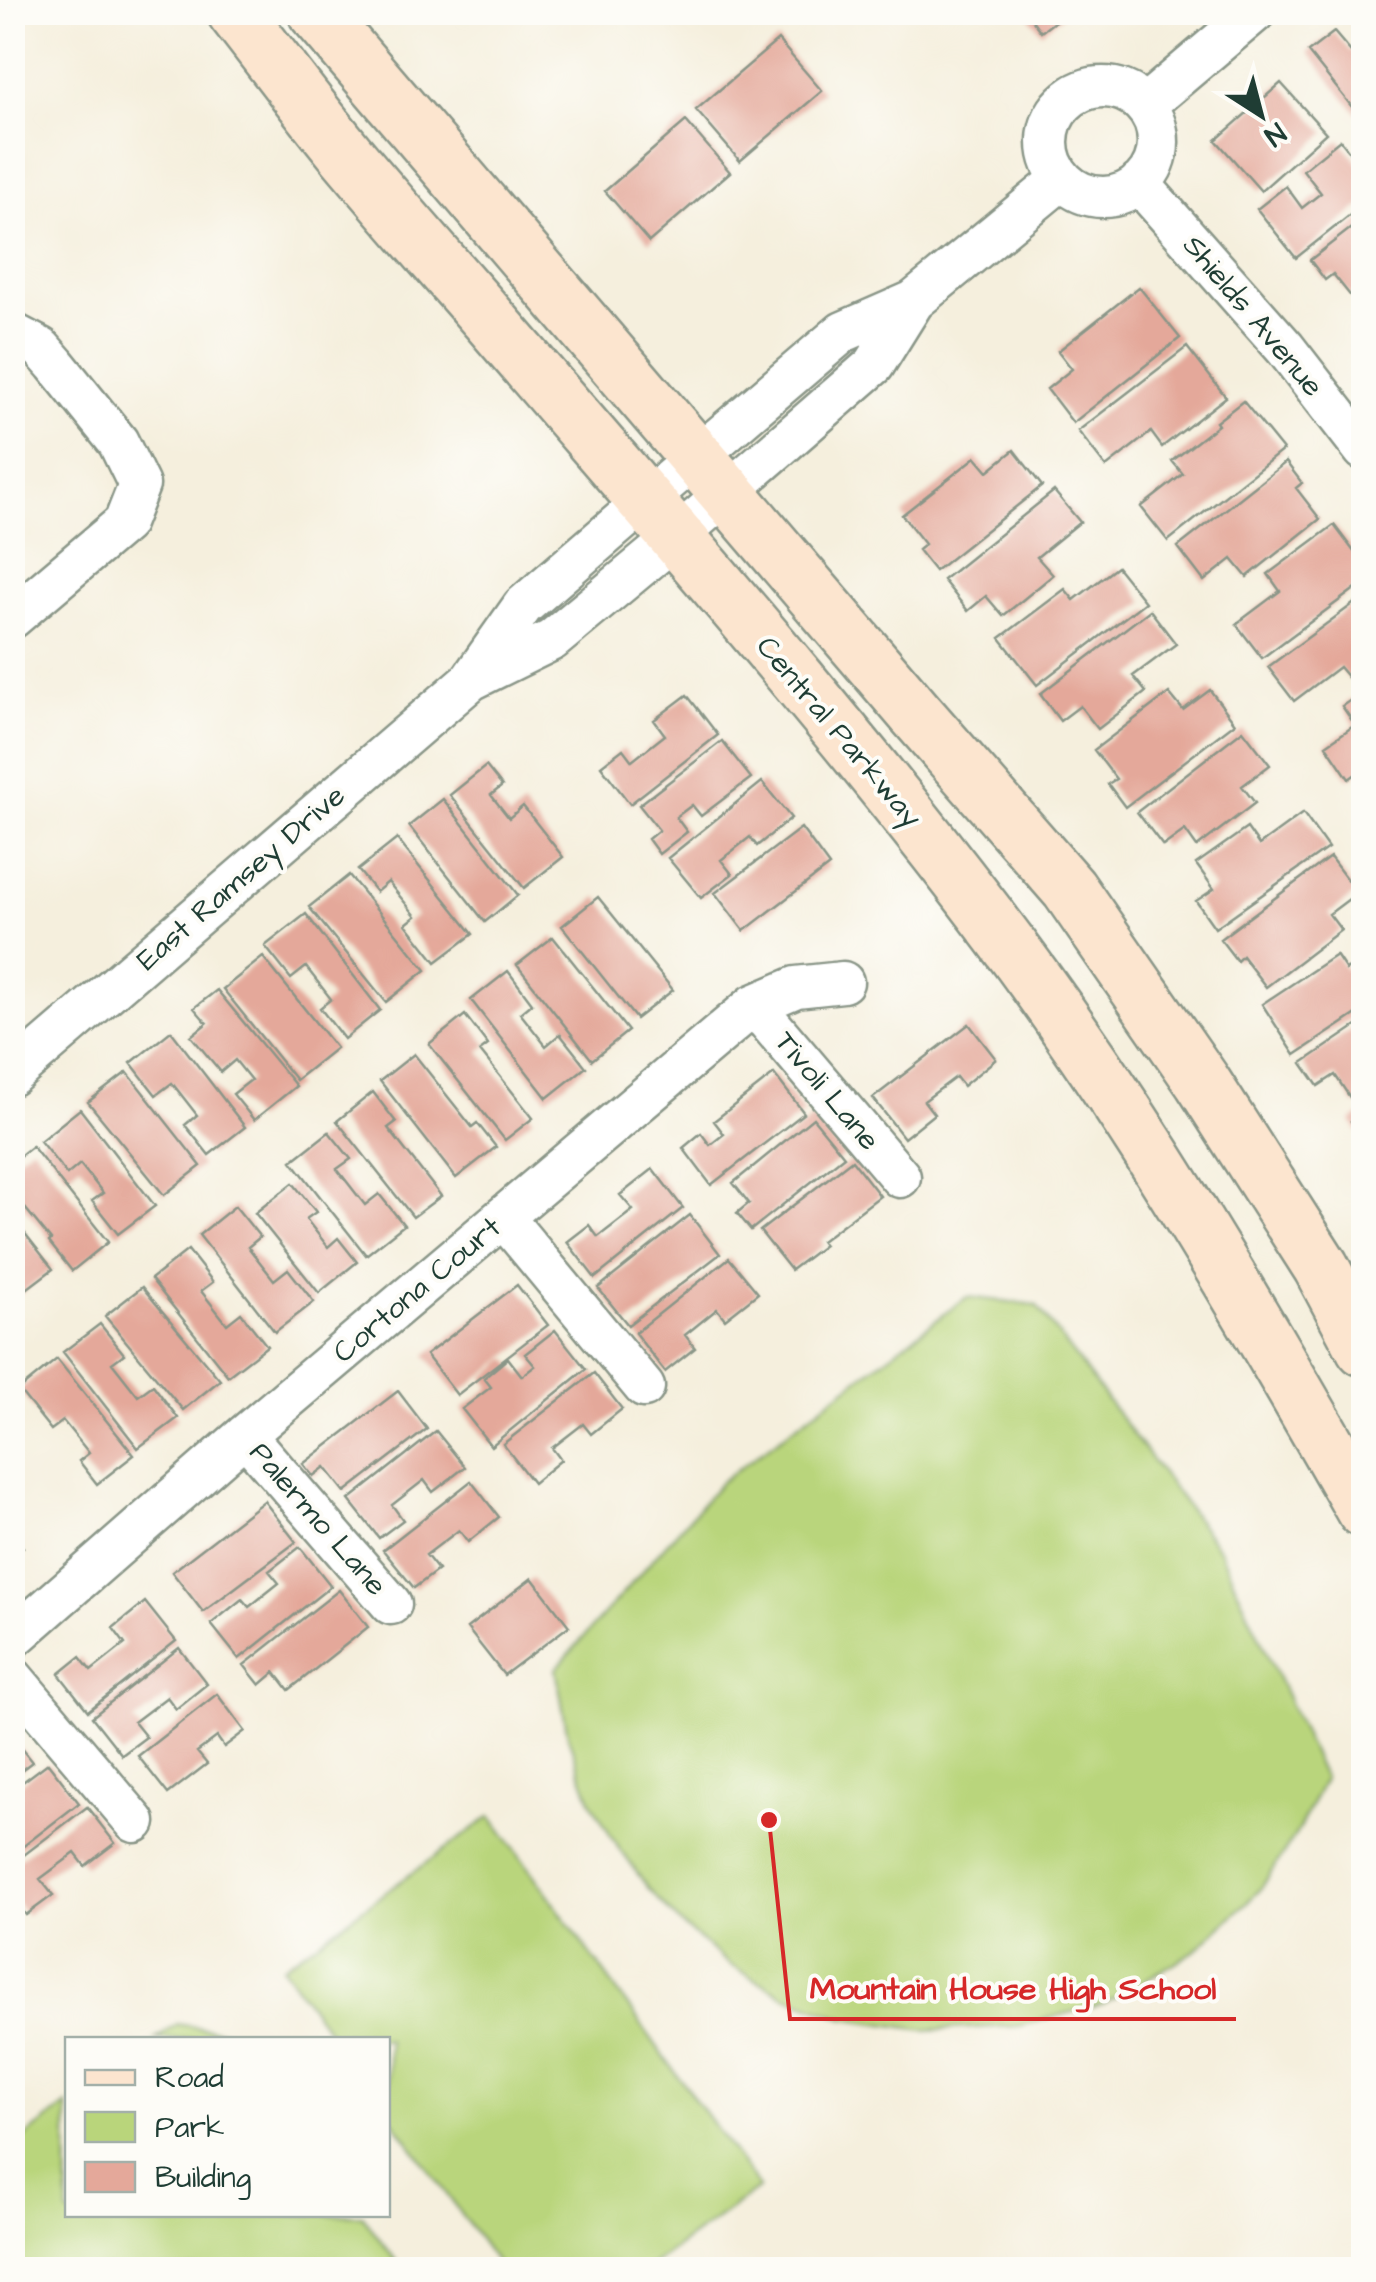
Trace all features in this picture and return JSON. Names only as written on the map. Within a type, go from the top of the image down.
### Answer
[{"type":"main road","name":"Central Parkway","points":[[235,12],[345,153],[878,776],[987,916],[1081,1046],[1176,1190],[1364,1510]]},
{"type":"main road","points":[[316,12],[1069,889],[1202,1081],[1322,1267],[1364,1348]]},
{"type":"street","points":[[1145,105],[1255,12]]},
{"type":"street","points":[[1098,87],[1132,94],[1145,105],[1158,136],[1157,154],[1151,170],[1139,184],[1108,197],[1092,196],[1062,179],[1052,165],[1048,148],[1055,114],[1066,101],[1081,91],[1098,87]]},
{"type":"street","name":"East Ramsey Drive","points":[[12,1075],[470,680],[523,606],[661,519],[713,475],[874,365],[914,301],[1062,179]]},
{"type":"street","name":"Shields Avenue","points":[[1139,184],[1285,348],[1364,450]]},
{"type":"street","points":[[12,332],[41,348],[55,364],[118,442],[139,485],[124,523],[12,618]]},
{"type":"street","name":"Cortona Court","points":[[12,1638],[245,1435],[754,1005],[796,987],[843,982]]},
{"type":"street","name":"Tivoli Lane","points":[[754,1005],[900,1177]]},
{"type":"street","points":[[503,1217],[644,1387]]},
{"type":"street","name":"Palermo Lane","points":[[245,1435],[391,1604]]},
{"type":"street","points":[[12,1677],[136,1822]]},
{"type":"green space","points":[[967,1297],[1036,1305],[1220,1551],[1324,1779],[1299,1829],[1260,1890],[1196,1950],[1104,2004],[1019,2026],[924,2030],[843,2018],[786,1996],[730,1965],[682,1925],[648,1888],[591,1801],[568,1737],[556,1669],[721,1482]]},
{"type":"green space","points":[[491,1816],[759,2188],[646,2269],[501,2269],[390,2116],[390,2037],[333,2037],[282,1967]]},
{"type":"green space","points":[[177,2024],[227,2032],[231,2037],[159,2037]]},
{"type":"green space","points":[[65,2107],[65,2217],[363,2217],[402,2269],[13,2269],[13,2146]]},
{"type":"building","points":[[1026,12],[1067,12],[1041,32]]},
{"type":"building","points":[[1334,32],[1351,52],[1364,42],[1364,122],[1308,52]]},
{"type":"building","points":[[778,40],[822,91],[740,161],[696,110]]},
{"type":"building","points":[[1281,83],[1326,133],[1261,191],[1216,140]]},
{"type":"building","points":[[686,121],[730,172],[649,242],[605,191]]},
{"type":"building","points":[[1340,140],[1364,170],[1364,204],[1296,258],[1257,209],[1286,186],[1302,208],[1321,193],[1303,170]]},
{"type":"building","points":[[1364,218],[1364,299],[1357,304],[1333,274],[1325,280],[1310,260]]},
{"type":"building","points":[[1139,287],[1180,338],[1073,423],[1047,389],[1072,369],[1058,351]]},
{"type":"building","points":[[1187,347],[1226,397],[1162,447],[1151,432],[1106,467],[1078,431]]},
{"type":"building","points":[[1243,401],[1283,450],[1168,541],[1141,507],[1183,474],[1172,461]]},
{"type":"building","points":[[1014,450],[1042,486],[935,571],[918,550],[925,544],[902,515],[976,457],[988,471]]},
{"type":"building","points":[[1286,462],[1302,483],[1296,488],[1320,519],[1247,577],[1232,559],[1204,581],[1178,547]]},
{"type":"building","points":[[1054,491],[1080,522],[1037,557],[1053,575],[1003,616],[986,596],[968,611],[943,580]]},
{"type":"building","points":[[1334,525],[1364,565],[1364,582],[1262,658],[1236,624],[1280,591],[1268,574]]},
{"type":"building","points":[[1117,567],[1145,602],[1037,685],[1000,638],[1065,589],[1074,600]]},
{"type":"building","points":[[1364,596],[1364,670],[1350,680],[1339,667],[1294,701],[1268,667]]},
{"type":"building","points":[[1150,610],[1176,644],[1133,676],[1146,692],[1098,729],[1080,706],[1060,721],[1040,694]]},
{"type":"building","points":[[1210,690],[1235,723],[1125,807],[1108,784],[1116,779],[1094,750],[1169,693],[1183,710]]},
{"type":"building","points":[[1364,691],[1364,768],[1349,779],[1326,745],[1355,725],[1342,706]]},
{"type":"building","points":[[687,695],[718,735],[630,804],[601,766],[623,749],[632,761],[665,735],[654,720]]},
{"type":"building","points":[[1243,730],[1270,765],[1242,786],[1255,803],[1197,847],[1185,830],[1163,846],[1137,812]]},
{"type":"building","points":[[722,741],[751,778],[701,816],[692,805],[676,817],[687,832],[659,854],[648,839],[659,830],[639,805]]},
{"type":"building","points":[[486,766],[502,786],[491,795],[509,818],[523,806],[563,857],[524,888],[450,795]]},
{"type":"building","points":[[762,782],[791,818],[757,846],[750,837],[721,860],[732,874],[701,898],[668,858]]},
{"type":"building","points":[[443,799],[518,895],[485,922],[409,826]]},
{"type":"building","points":[[1303,813],[1328,848],[1215,928],[1196,901],[1214,889],[1196,864],[1247,828],[1259,845]]},
{"type":"building","points":[[801,828],[829,866],[744,931],[715,893]]},
{"type":"building","points":[[397,839],[473,934],[436,962],[406,924],[416,916],[388,882],[376,892],[358,870]]},
{"type":"building","points":[[1330,857],[1357,893],[1329,914],[1341,930],[1266,987],[1242,956],[1237,961],[1220,939]]},
{"type":"building","points":[[349,875],[426,970],[386,1002],[309,907]]},
{"type":"building","points":[[598,897],[673,990],[636,1019],[562,926]]},
{"type":"building","points":[[306,914],[380,1010],[344,1039],[320,1008],[331,999],[306,967],[291,979],[265,946]]},
{"type":"building","points":[[553,937],[628,1031],[592,1060],[517,965]]},
{"type":"building","points":[[1336,955],[1346,970],[1364,958],[1364,1009],[1295,1055],[1262,1004]]},
{"type":"building","points":[[263,957],[336,1048],[296,1080],[223,989]]},
{"type":"building","points":[[508,971],[532,1003],[520,1013],[546,1046],[560,1034],[586,1067],[547,1098],[471,1000]]},
{"type":"building","points":[[217,990],[296,1086],[254,1120],[233,1094],[251,1080],[235,1060],[221,1072],[191,1036],[207,1023],[194,1008]]},
{"type":"building","points":[[465,1015],[488,1045],[480,1051],[533,1118],[505,1140],[429,1044]]},
{"type":"building","points":[[1364,1021],[1364,1099],[1355,1105],[1335,1075],[1318,1086],[1302,1063]]},
{"type":"building","points":[[969,1024],[996,1059],[963,1086],[956,1077],[924,1101],[934,1114],[904,1138],[873,1098]]},
{"type":"building","points":[[171,1031],[245,1127],[209,1155],[185,1125],[197,1115],[172,1083],[156,1095],[131,1063]]},
{"type":"building","points":[[414,1054],[472,1127],[477,1123],[496,1147],[456,1178],[380,1081]]},
{"type":"building","points":[[127,1072],[201,1166],[164,1195],[88,1102]]},
{"type":"building","points":[[774,1074],[804,1113],[711,1185],[683,1148],[701,1133],[710,1145],[724,1134],[714,1121]]},
{"type":"building","points":[[373,1092],[396,1122],[388,1128],[441,1196],[413,1217],[337,1121]]},
{"type":"building","points":[[80,1109],[155,1206],[118,1234],[92,1201],[103,1193],[80,1164],[67,1175],[40,1141]]},
{"type":"building","points":[[1364,1112],[1364,1140],[1351,1121]]},
{"type":"building","points":[[813,1118],[844,1156],[751,1230],[737,1213],[749,1203],[733,1183]]},
{"type":"building","points":[[329,1132],[351,1159],[337,1169],[365,1205],[379,1194],[404,1225],[366,1255],[292,1161]]},
{"type":"building","points":[[32,1146],[108,1242],[72,1271],[12,1192],[12,1162]]},
{"type":"building","points":[[852,1160],[880,1196],[821,1241],[824,1245],[791,1270],[760,1231]]},
{"type":"building","points":[[653,1169],[683,1208],[595,1278],[567,1242],[589,1225],[598,1237],[633,1210],[620,1195]]},
{"type":"building","points":[[293,1183],[316,1212],[306,1219],[328,1247],[338,1238],[357,1262],[319,1293],[255,1213]]},
{"type":"building","points":[[235,1206],[260,1237],[248,1247],[274,1280],[288,1269],[314,1302],[275,1332],[199,1235]]},
{"type":"building","points":[[690,1215],[720,1254],[628,1325],[598,1288]]},
{"type":"building","points":[[12,1217],[53,1269],[16,1297],[12,1292]]},
{"type":"building","points":[[188,1250],[213,1282],[201,1291],[227,1324],[241,1313],[267,1346],[228,1376],[151,1279]]},
{"type":"building","points":[[729,1258],[758,1293],[725,1319],[717,1309],[685,1335],[695,1348],[665,1372],[635,1333]]},
{"type":"building","points":[[517,1285],[548,1325],[457,1395],[426,1355]]},
{"type":"building","points":[[142,1287],[220,1380],[183,1410],[105,1316]]},
{"type":"building","points":[[100,1324],[124,1354],[112,1363],[138,1396],[153,1385],[178,1418],[138,1448],[63,1352]]},
{"type":"building","points":[[555,1330],[586,1369],[491,1446],[462,1409],[491,1387],[484,1378],[508,1358],[522,1376],[535,1366],[525,1354]]},
{"type":"building","points":[[57,1359],[134,1455],[97,1484],[79,1461],[89,1453],[63,1421],[51,1430],[19,1390]]},
{"type":"building","points":[[594,1373],[622,1409],[591,1434],[583,1424],[552,1448],[561,1460],[533,1483],[503,1444]]},
{"type":"building","points":[[398,1391],[427,1429],[345,1492],[325,1467],[313,1476],[303,1464]]},
{"type":"building","points":[[436,1431],[465,1467],[433,1492],[424,1480],[392,1505],[403,1520],[379,1538],[349,1500]]},
{"type":"building","points":[[471,1481],[499,1517],[468,1542],[459,1530],[426,1555],[438,1570],[414,1588],[383,1550]]},
{"type":"building","points":[[264,1501],[296,1542],[203,1612],[172,1572]]},
{"type":"building","points":[[12,1535],[23,1547],[12,1556]]},
{"type":"building","points":[[300,1547],[331,1586],[239,1659],[211,1624],[242,1599],[249,1607],[279,1583],[269,1571]]},
{"type":"building","points":[[532,1578],[569,1626],[504,1675],[467,1628]]},
{"type":"building","points":[[339,1590],[368,1627],[289,1690],[275,1672],[260,1685],[244,1665]]},
{"type":"building","points":[[145,1602],[176,1641],[88,1711],[59,1674],[80,1657],[91,1671],[125,1644],[113,1628]]},
{"type":"building","points":[[179,1648],[207,1684],[176,1709],[167,1697],[134,1722],[146,1737],[122,1755],[92,1717]]},
{"type":"building","points":[[217,1694],[245,1731],[224,1747],[217,1737],[197,1752],[207,1764],[168,1794],[138,1756]]},
{"type":"building","points":[[12,1737],[32,1762],[12,1777]]},
{"type":"building","points":[[48,1763],[79,1803],[12,1855],[12,1790]]},
{"type":"building","points":[[87,1807],[115,1843],[85,1866],[75,1853],[40,1879],[53,1895],[26,1915],[12,1897],[12,1864]]},
{"type":"place","name":"Mountain House High School","points":[[769,1820]]}]
